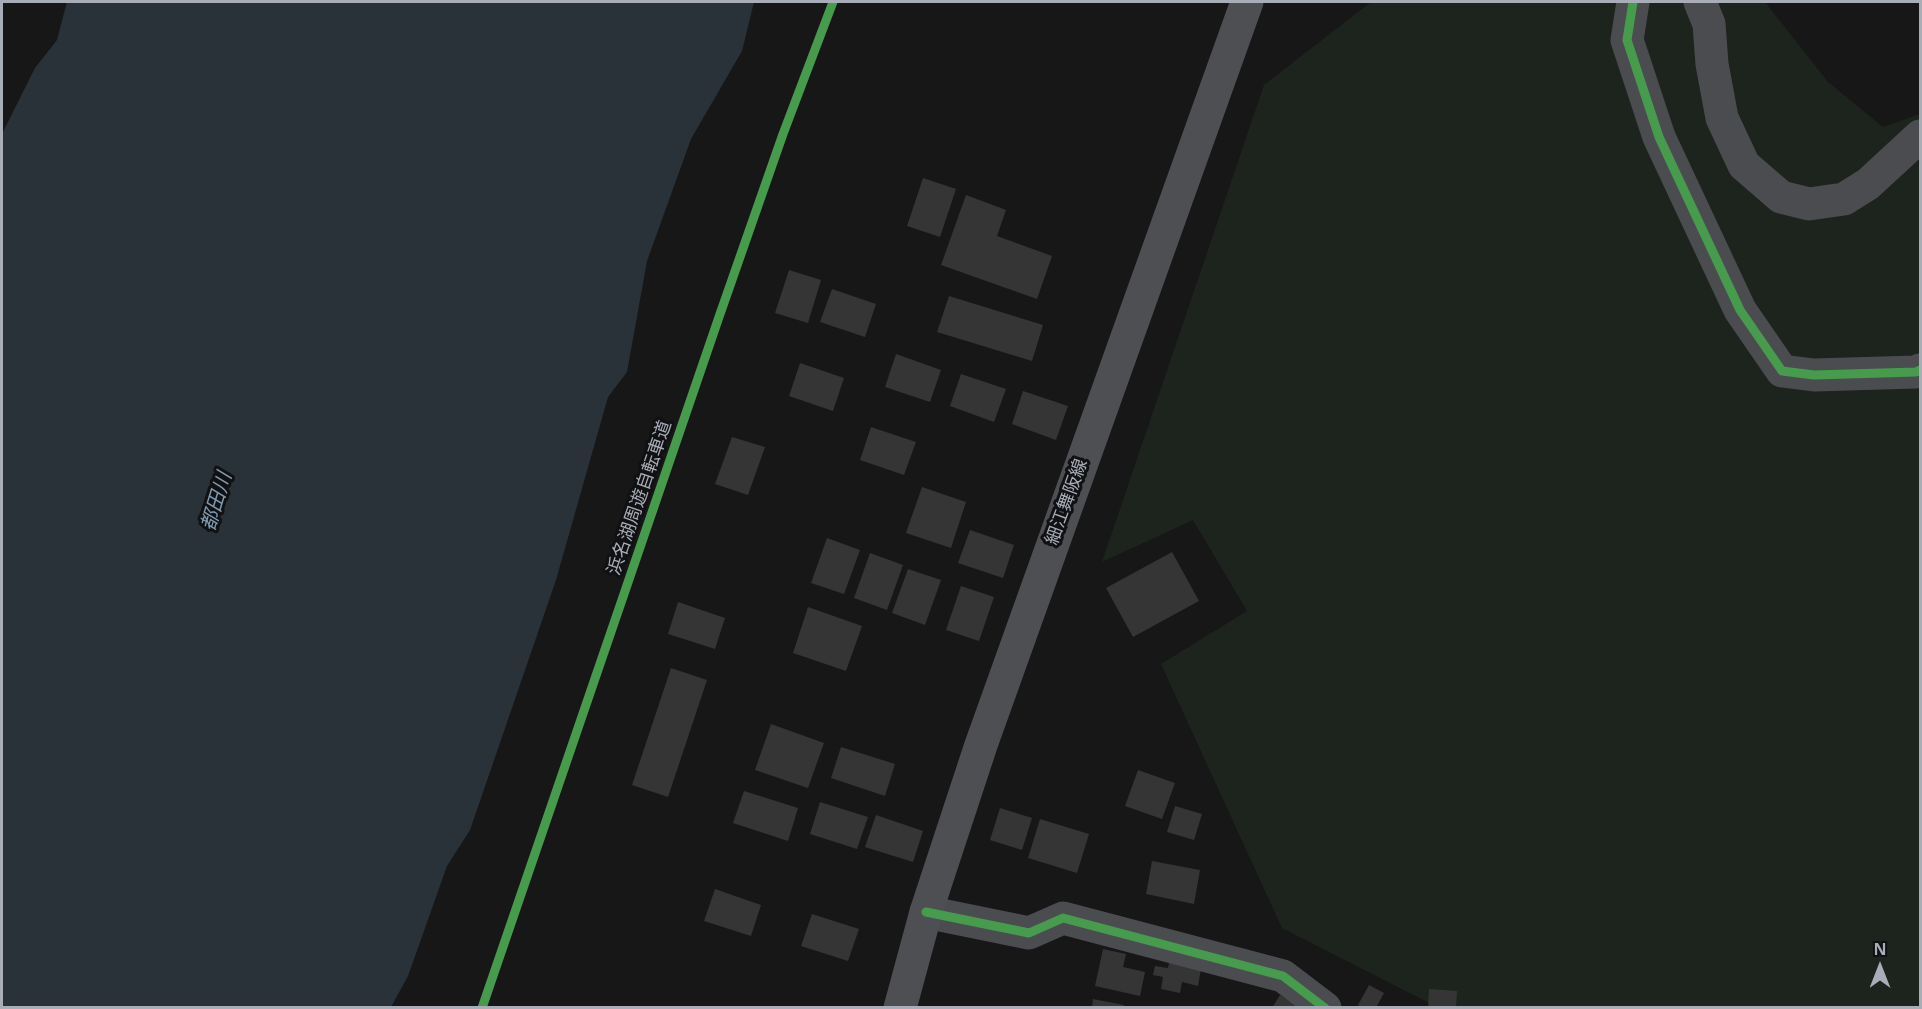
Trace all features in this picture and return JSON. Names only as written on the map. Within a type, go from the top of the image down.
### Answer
[{"type":"main road","name":"細江舞阪線","points":[[900,1008],[926,912],[981,745],[1246,2]]},
{"type":"street","points":[[1634,2],[1627,40],[1659,137],[1740,310],[1782,371],[1814,375],[1916,372],[1920,370]]},
{"type":"street","points":[[1700,2],[1709,24],[1712,64],[1722,118],[1744,165],[1781,197],[1809,204],[1844,199],[1868,184],[1920,136]]},
{"type":"street","points":[[926,912],[1029,933],[1063,918],[1283,976],[1325,1008]]},
{"type":"shaded area","points":[[1371,2],[1765,2],[1828,82],[1883,127],[1920,114],[1920,1007],[1437,1007],[1282,928],[1161,664],[1247,611],[1193,520],[1102,562],[1264,85]]},
{"type":"water","name":"都田川","points":[[67,2],[754,2],[742,51],[691,139],[647,261],[627,372],[608,397],[556,580],[470,830],[447,866],[408,976],[391,1007],[2,1007],[2,134],[35,68],[57,40]]},
{"type":"building","points":[[923,178],[956,189],[940,237],[907,226]]},
{"type":"building","points":[[966,195],[1006,210],[997,236],[1052,256],[1037,299],[941,265]]},
{"type":"building","points":[[789,270],[821,280],[808,323],[775,313]]},
{"type":"building","points":[[832,289],[876,304],[865,337],[820,322]]},
{"type":"building","points":[[949,296],[1043,325],[1032,361],[937,332]]},
{"type":"building","points":[[896,354],[941,370],[930,402],[885,387]]},
{"type":"building","points":[[800,363],[844,378],[833,411],[789,396]]},
{"type":"building","points":[[961,374],[1006,389],[994,422],[950,406]]},
{"type":"building","points":[[1023,391],[1068,406],[1056,440],[1012,424]]},
{"type":"building","points":[[871,427],[916,442],[904,475],[860,460]]},
{"type":"building","points":[[732,437],[765,447],[748,495],[715,484]]},
{"type":"building","points":[[922,487],[966,502],[951,548],[906,533]]},
{"type":"building","points":[[970,530],[1014,545],[1003,578],[958,563]]},
{"type":"building","points":[[827,538],[860,550],[844,594],[811,583]]},
{"type":"building","points":[[1172,552],[1199,601],[1133,637],[1106,588]]},
{"type":"building","points":[[870,553],[903,565],[887,610],[854,598]]},
{"type":"building","points":[[908,569],[941,580],[925,625],[892,613]]},
{"type":"building","points":[[961,586],[994,597],[979,641],[946,630]]},
{"type":"building","points":[[678,602],[725,618],[715,649],[668,634]]},
{"type":"building","points":[[808,607],[862,626],[846,671],[793,653]]},
{"type":"building","points":[[671,668],[707,680],[668,797],[632,785]]},
{"type":"building","points":[[771,724],[824,743],[808,788],[755,770]]},
{"type":"building","points":[[841,747],[895,764],[885,796],[831,778]]},
{"type":"building","points":[[1138,770],[1175,783],[1162,819],[1125,806]]},
{"type":"building","points":[[744,791],[798,808],[788,841],[733,823]]},
{"type":"building","points":[[820,802],[868,817],[857,849],[810,834]]},
{"type":"building","points":[[1175,806],[1202,814],[1194,840],[1167,832]]},
{"type":"building","points":[[1000,808],[1032,818],[1022,850],[990,840]]},
{"type":"building","points":[[876,815],[923,831],[913,862],[865,847]]},
{"type":"building","points":[[1040,819],[1089,834],[1077,873],[1028,858]]},
{"type":"building","points":[[1152,861],[1200,870],[1194,904],[1146,894]]},
{"type":"building","points":[[715,889],[761,905],[751,936],[704,921]]},
{"type":"building","points":[[812,914],[859,929],[848,961],[801,946]]},
{"type":"building","points":[[1103,949],[1126,954],[1123,967],[1145,972],[1140,996],[1095,986]]},
{"type":"building","points":[[1170,957],[1202,963],[1198,986],[1182,982],[1180,993],[1161,989],[1163,977],[1153,975],[1155,966],[1168,968]]},
{"type":"building","points":[[1369,985],[1384,993],[1376,1008],[1362,1008],[1358,1005]]},
{"type":"building","points":[[1429,989],[1457,991],[1456,1008],[1428,1008]]},
{"type":"building","points":[[1280,995],[1299,1008],[1272,1008]]},
{"type":"building","points":[[1093,999],[1124,1005],[1123,1008],[1092,1008]]},
{"type":"cycle path","name":"浜名湖周遊自転車道","points":[[482,1008],[719,317],[783,134],[833,2]]},
{"type":"cycle path","points":[[1633,2],[1627,40],[1659,137],[1740,310],[1782,371],[1814,375],[1916,372],[1920,370]]},
{"type":"cycle path","points":[[926,912],[1029,933],[1063,918],[1283,976],[1325,1008]]}]
